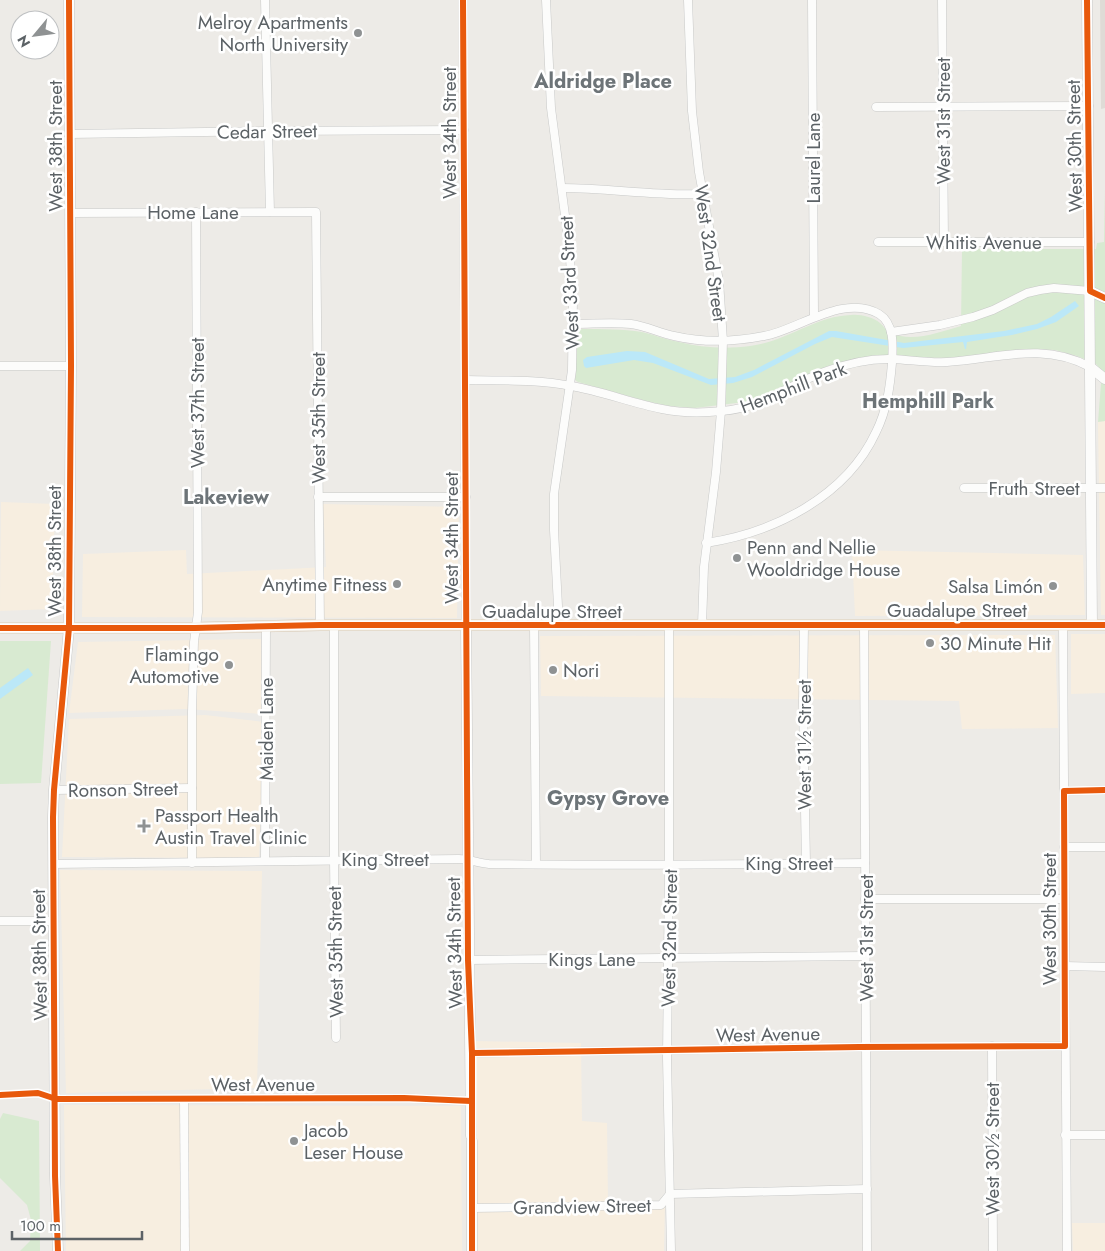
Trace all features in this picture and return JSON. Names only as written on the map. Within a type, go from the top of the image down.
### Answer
[{"type":"main road","name":"Guadalupe Street","points":[[0,628],[195,628],[320,625],[1105,625]]},
{"type":"street","name":"West 38th Street","points":[[58,1251],[55,1176],[53,864],[54,790],[69,628],[71,366],[69,0]]},
{"type":"street","points":[[265,0],[270,212]]},
{"type":"street","name":"West 34th Street","points":[[463,0],[468,960],[472,1053],[472,1251]]},
{"type":"street","name":"West 33rd Street","points":[[546,0],[551,108],[572,272],[574,324],[571,386],[556,470],[554,494],[559,625]]},
{"type":"street","name":"West 32nd Street","points":[[688,0],[692,111],[719,281],[723,341],[722,411],[706,543],[702,594],[702,625]]},
{"type":"street","name":"Laurel Lane","points":[[812,0],[814,316]]},
{"type":"street","name":"West 31st Street","points":[[942,0],[944,242]]},
{"type":"street","name":"West 30th Street","points":[[1088,0],[1092,625]]},
{"type":"street","points":[[876,107],[1089,106]]},
{"type":"street","name":"Cedar Street","points":[[70,134],[464,130]]},
{"type":"street","points":[[562,188],[592,188],[660,195],[704,194]]},
{"type":"street","name":"West 37th Street","points":[[192,863],[195,628],[198,612],[196,212]]},
{"type":"street","name":"Home Lane","points":[[70,213],[316,212]]},
{"type":"street","name":"West 35th Street","points":[[316,212],[320,625]]},
{"type":"street","name":"Whitis Avenue","points":[[878,242],[1090,242]]},
{"type":"street","points":[[892,340],[973,317],[993,310],[1027,293],[1040,290],[1054,288],[1090,291],[1105,298]]},
{"type":"street","points":[[574,324],[632,324],[673,336],[695,340],[723,341],[767,336],[791,329],[814,316],[850,309],[871,310],[884,319],[892,340],[891,381],[883,416],[866,451],[853,467],[824,495],[769,528],[742,536],[706,543]]},
{"type":"street","name":"Hemphill Park","points":[[466,380],[531,381],[571,386],[610,394],[675,411],[722,411],[744,408],[761,402],[824,372],[858,362],[892,359],[946,362],[1022,352],[1068,357],[1090,367]]},
{"type":"street","points":[[0,366],[71,366]]},
{"type":"street","points":[[1090,367],[1105,379]]},
{"type":"street","name":"Fruth Street","points":[[964,488],[1105,488]]},
{"type":"street","points":[[318,497],[466,497]]},
{"type":"street","name":"West 35th Street","points":[[334,625],[336,1038]]},
{"type":"street","name":"West 31st Street","points":[[864,625],[867,1251]]},
{"type":"street","name":"West 30th Street","points":[[1063,625],[1067,1251]]},
{"type":"street","name":"Maiden Lane","points":[[265,861],[266,626]]},
{"type":"street","points":[[534,626],[536,864]]},
{"type":"street","name":"West 32nd Street","points":[[669,626],[669,958],[667,1050],[671,1251]]},
{"type":"street","name":"West 31½ Street","points":[[804,626],[803,702],[806,863]]},
{"type":"street","name":"Ronson Street","points":[[54,790],[192,788]]},
{"type":"street","points":[[1064,791],[1105,790]]},
{"type":"street","points":[[1064,847],[1105,846]]},
{"type":"street","name":"King Street","points":[[53,864],[468,859],[477,864],[865,863]]},
{"type":"street","points":[[866,899],[1064,898]]},
{"type":"street","points":[[0,921],[54,921]]},
{"type":"street","name":"Kings Lane","points":[[468,960],[866,956]]},
{"type":"street","points":[[1065,966],[1105,967]]},
{"type":"street","name":"West 30½ Street","points":[[992,1046],[992,1251]]},
{"type":"street","name":"West Avenue","points":[[472,1053],[1065,1046]]},
{"type":"street","name":"West Avenue","points":[[56,1099],[404,1098],[471,1101]]},
{"type":"street","points":[[184,1100],[185,1251]]},
{"type":"street","points":[[1065,1135],[1105,1135]]},
{"type":"street","name":"Grandview Street","points":[[472,1208],[661,1205],[670,1194],[867,1189]]},
{"type":"shaded area","points":[[1100,0],[1105,0],[1105,108],[1101,109]]},
{"type":"shaded area","points":[[1105,421],[1105,615],[1101,615],[1098,422]]},
{"type":"shaded area","points":[[1,502],[55,504],[52,609],[0,611]]},
{"type":"shaded area","points":[[323,504],[459,507],[457,618],[82,617],[83,554],[186,550],[187,574],[326,567]]},
{"type":"shaded area","points":[[852,550],[1083,555],[1085,615],[855,616]]},
{"type":"shaded area","points":[[1071,634],[1105,634],[1105,693],[1071,694]]},
{"type":"shaded area","points":[[1055,635],[1058,728],[962,729],[959,701],[541,696],[540,636]]},
{"type":"shaded area","points":[[261,639],[263,714],[185,709],[69,713],[78,642]]},
{"type":"shaded area","points":[[205,715],[264,722],[259,858],[62,857],[69,719]]},
{"type":"shaded area","points":[[60,870],[262,871],[257,1088],[66,1093]]},
{"type":"shaded area","points":[[476,1041],[581,1043],[582,1121],[607,1123],[608,1202],[665,1202],[664,1251],[476,1251]]},
{"type":"shaded area","points":[[64,1105],[461,1106],[462,1251],[66,1251]]},
{"type":"shaded area","points":[[1072,1223],[1105,1223],[1105,1251],[1073,1251]]},
{"type":"green space","points":[[1105,189],[1105,421],[1098,422],[1102,371],[1096,364],[1055,350],[1028,349],[959,358],[870,357],[828,366],[769,394],[745,402],[695,408],[669,406],[646,401],[575,380],[578,331],[582,329],[635,331],[688,344],[723,348],[763,344],[838,316],[851,315],[870,318],[880,323],[889,332],[908,337],[926,336],[961,326],[962,249],[1096,249],[1097,243],[1104,242]]},
{"type":"green space","points":[[0,641],[51,641],[41,783],[0,784]]},
{"type":"green space","points":[[3,1113],[39,1121],[40,1251],[20,1251],[30,1241],[31,1220],[27,1205],[0,1178],[0,1119]]},
{"type":"water","points":[[1075,301],[1079,306],[1056,322],[1012,335],[967,342],[966,349],[963,342],[903,348],[832,337],[752,377],[733,383],[711,385],[653,363],[634,360],[586,368],[583,360],[587,357],[627,351],[645,352],[709,379],[735,377],[754,370],[829,331],[904,343],[1004,331],[1037,324]]},
{"type":"water","points":[[28,668],[33,675],[0,699],[0,688]]},
{"type":"cycle path","points":[[58,1251],[55,1176],[53,817],[69,628],[71,366],[69,0]]},
{"type":"cycle path","points":[[463,0],[468,960],[472,1053],[472,1251]]},
{"type":"cycle path","points":[[1087,0],[1090,291],[1105,298]]},
{"type":"cycle path","points":[[0,628],[195,628],[320,625],[1105,625]]},
{"type":"cycle path","points":[[472,1053],[1065,1046],[1064,791],[1105,790]]},
{"type":"cycle path","points":[[0,1095],[38,1093],[56,1099],[404,1098],[471,1101]]},
{"type":"place","name":"Melroy Apartments North University","points":[[358,33]]},
{"type":"place","name":"Penn and Nellie Wooldridge House","points":[[737,558]]},
{"type":"place","name":"Anytime Fitness","points":[[397,584]]},
{"type":"place","name":"Salsa Limón","points":[[1053,586]]},
{"type":"place","name":"30 Minute Hit","points":[[930,643]]},
{"type":"place","name":"Flamingo Automotive","points":[[229,665]]},
{"type":"place","name":"Nori","points":[[553,670]]},
{"type":"place","name":"Passport Health Austin Travel Clinic","points":[[144,826]]},
{"type":"place","name":"Jacob Leser House","points":[[294,1141]]},
{"type":"district","name":"Aldridge Place","points":[[603,81]]},
{"type":"district","name":"Hemphill Park","points":[[928,401]]},
{"type":"district","name":"Lakeview","points":[[226,497]]},
{"type":"district","name":"Gypsy Grove","points":[[608,798]]}]
